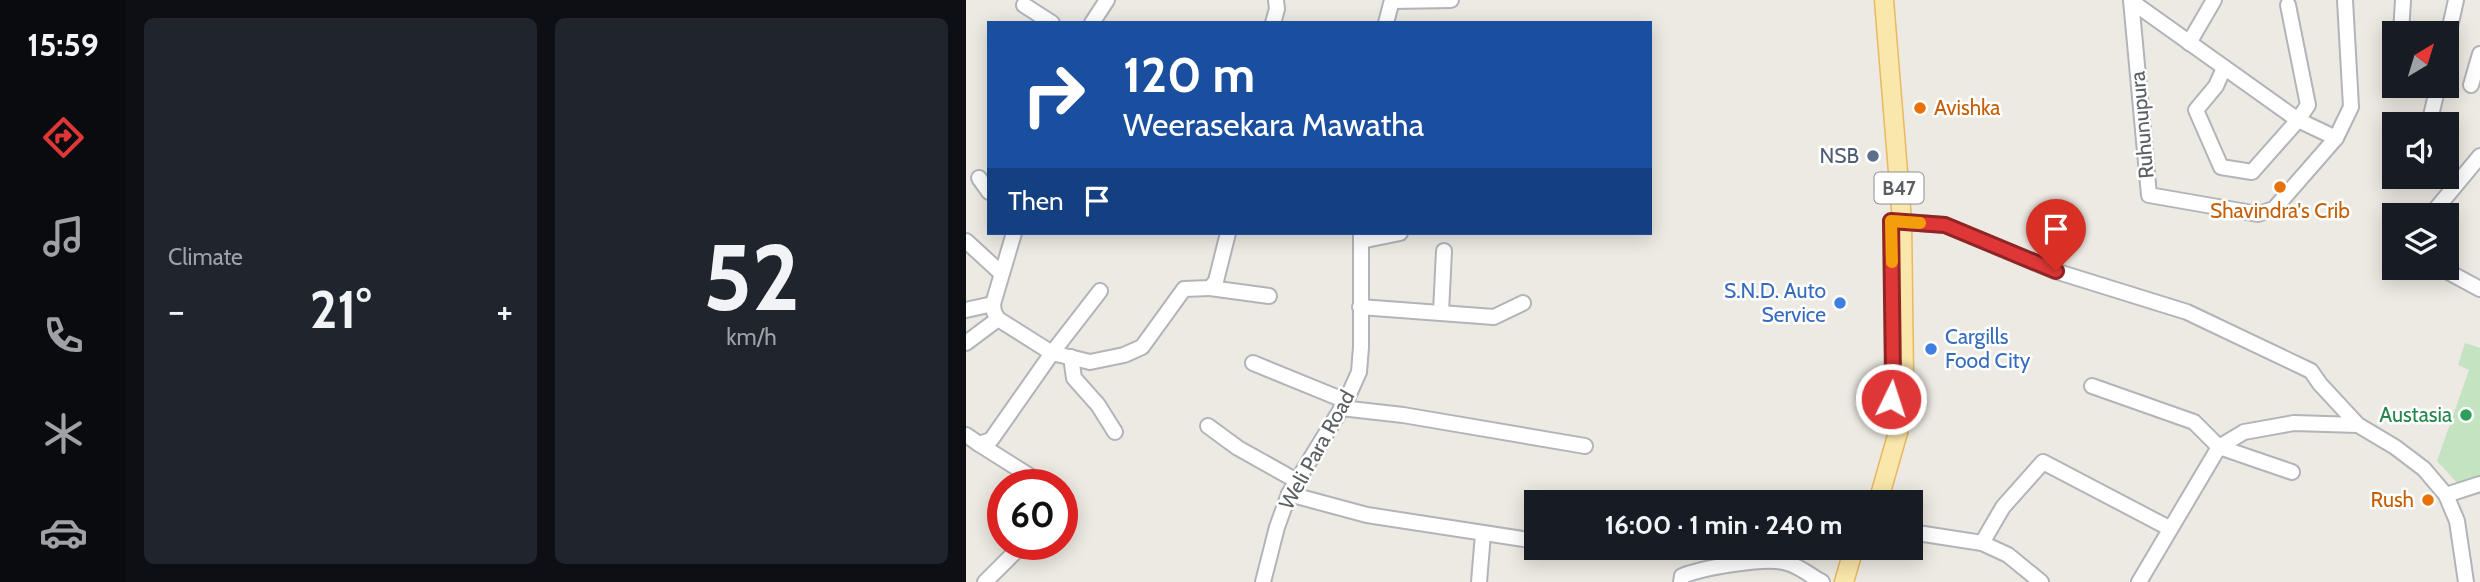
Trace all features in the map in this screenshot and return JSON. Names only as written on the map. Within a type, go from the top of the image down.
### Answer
[{"type":"main road","name":"B47","points":[[1870,490],[1888,421],[1893,377],[1896,221],[1873,0]]},
{"type":"main road","name":"B47","points":[[1881,490],[1899,429],[1904,377],[1884,0]]},
{"type":"main road","points":[[1844,582],[1850,560]]},
{"type":"main road","points":[[1856,582],[1862,560]]},
{"type":"street","points":[[1093,21],[1107,0]]},
{"type":"street","points":[[1274,21],[1276,0]]},
{"type":"street","points":[[1387,21],[1392,1],[1451,0]]},
{"type":"street","points":[[2189,43],[2214,0]]},
{"type":"street","name":"Ruhunupura","points":[[2131,1],[2149,195],[2258,214],[2274,209],[2336,138],[2351,107],[2345,0]]},
{"type":"street","points":[[2402,21],[2403,0]]},
{"type":"street","points":[[2451,21],[2456,0]]},
{"type":"street","name":"Ruhunupura","points":[[2131,1],[2298,120],[2336,138]]},
{"type":"street","points":[[2224,68],[2216,86],[2196,110],[2221,167],[2252,172],[2308,105],[2288,2]]},
{"type":"street","points":[[1024,5],[1049,21]]},
{"type":"street","points":[[2470,85],[2480,54]]},
{"type":"street","points":[[2441,203],[2480,156]]},
{"type":"street","points":[[979,178],[987,189]]},
{"type":"street","points":[[1896,221],[1945,225],[2056,271],[2188,312],[2311,371],[2358,425],[2396,447],[2424,469],[2446,495],[2457,521],[2466,582]]},
{"type":"street","points":[[1013,235],[993,304],[994,312],[998,319],[1052,353],[1090,362],[1124,355],[1142,347],[1184,289],[1210,288],[1269,296]]},
{"type":"street","points":[[1210,288],[1216,281],[1228,235]]},
{"type":"street","points":[[1361,237],[1380,235]]},
{"type":"street","name":"Weli Para Road","points":[[1263,582],[1277,527],[1289,494],[1343,405],[1359,372],[1361,237]]},
{"type":"street","points":[[966,241],[1001,274]]},
{"type":"street","points":[[1441,312],[1444,251]]},
{"type":"street","points":[[2459,278],[2480,289]]},
{"type":"street","points":[[979,444],[991,440],[1052,353],[1100,291]]},
{"type":"street","points":[[1360,307],[1494,317],[1523,303]]},
{"type":"street","points":[[966,310],[993,304]]},
{"type":"street","points":[[966,343],[998,319]]},
{"type":"street","points":[[1071,357],[1074,378],[1098,405],[1115,432]]},
{"type":"street","points":[[1253,363],[1343,405],[1585,446]]},
{"type":"street","points":[[2092,386],[2194,422],[2219,447],[2292,472]]},
{"type":"street","points":[[2138,582],[2219,447],[2244,432],[2294,423],[2358,425]]},
{"type":"street","points":[[1208,426],[1238,448],[1297,481]]},
{"type":"street","points":[[966,435],[1019,469]]},
{"type":"street","points":[[1982,543],[2003,507],[2043,462],[2169,528]]},
{"type":"street","points":[[2446,495],[2480,484]]},
{"type":"street","points":[[1289,494],[1367,515],[1524,539]]},
{"type":"street","points":[[1479,582],[1483,534]]},
{"type":"street","points":[[1923,534],[1982,543],[2008,555],[2041,582]]},
{"type":"street","points":[[985,582],[1007,560]]},
{"type":"street","points":[[1681,582],[1682,576],[1700,569],[1775,561],[1787,562],[1822,582]]},
{"type":"green space","name":"Austasia","points":[[2465,343],[2480,348],[2480,479],[2462,488],[2437,461],[2469,370],[2458,365]]},
{"type":"slow traffic","points":[[1892,262],[1891,221],[1920,223]]},
{"type":"place","name":"Avishka","points":[[1920,108]]},
{"type":"place","name":"NSB","points":[[1873,156]]},
{"type":"place","name":"Shavindra's Crib","points":[[2280,187]]},
{"type":"place","name":"S.N.D. Auto Service","points":[[1840,303]]},
{"type":"place","name":"Cargills Food City","points":[[1931,349]]},
{"type":"place","name":"Austasia","points":[[2466,415]]},
{"type":"place","name":"Rush","points":[[2428,500]]},
{"type":"route","points":[[1891,399],[1891,221],[1945,225],[2056,271]]}]
